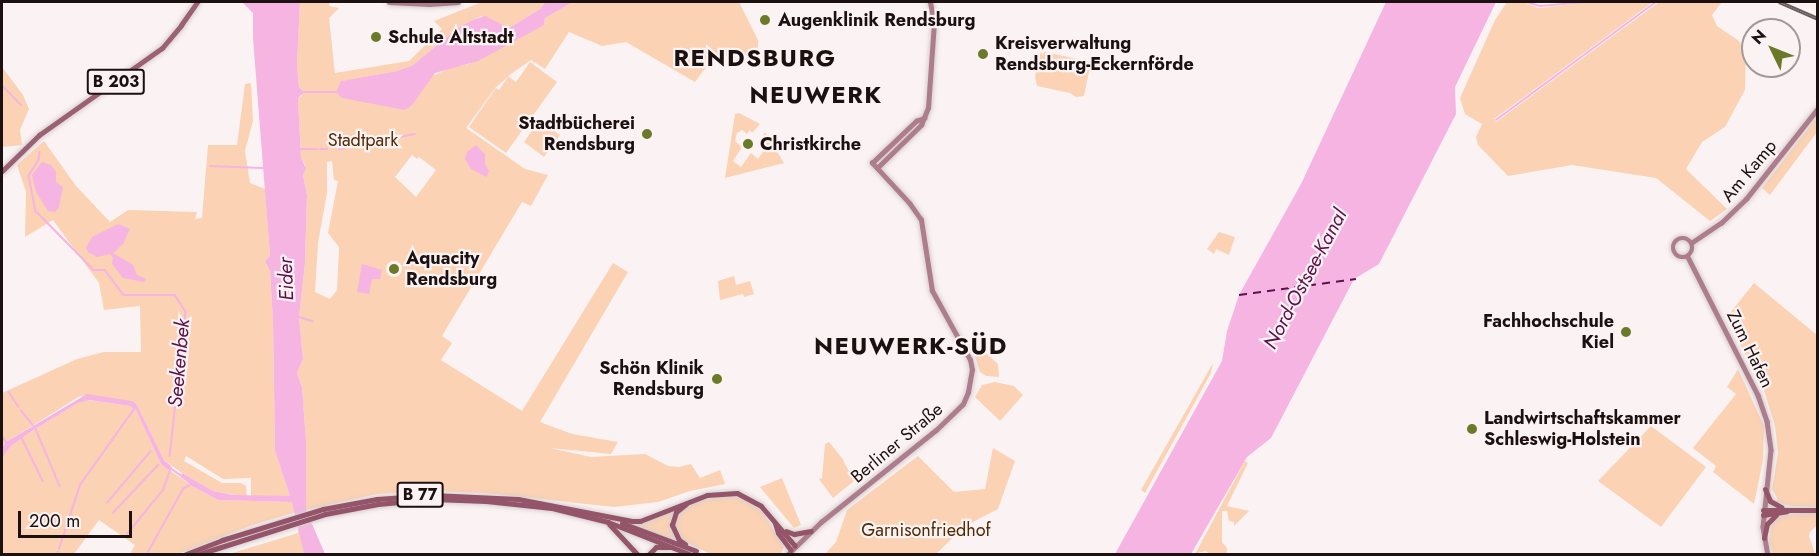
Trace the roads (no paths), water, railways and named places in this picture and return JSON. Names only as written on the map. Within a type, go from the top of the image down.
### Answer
[{"type":"highway","points":[[1765,489],[1773,504],[1785,509]]},
{"type":"highway","points":[[603,516],[640,521],[690,501],[716,494],[736,493],[754,500],[783,530],[794,534],[811,531]]},
{"type":"highway","name":"B 77","points":[[186,555],[324,511],[398,496],[458,495],[518,499],[603,516],[699,553]]},
{"type":"highway","name":"B 77","points":[[324,511],[406,500],[458,500],[552,508],[608,522],[689,555]]},
{"type":"highway","points":[[690,501],[676,513],[672,525],[679,540],[699,553]]},
{"type":"highway","points":[[1763,513],[1785,509],[1818,510]]},
{"type":"highway","points":[[1764,538],[1767,524],[1776,515],[1794,509]]},
{"type":"highway","points":[[1763,513],[1776,515]]},
{"type":"highway","name":"B 77","points":[[199,555],[284,522]]},
{"type":"highway","points":[[608,522],[637,555]]},
{"type":"highway","points":[[775,523],[778,533],[792,550]]},
{"type":"highway","points":[[783,530],[792,550]]},
{"type":"highway","points":[[649,555],[656,547],[675,548]]},
{"type":"main road","name":"B 203","points":[[2,171],[39,135],[162,48],[182,25],[197,2]]},
{"type":"main road","points":[[389,2],[429,4],[458,2]]},
{"type":"main road","points":[[877,168],[921,125],[930,101],[934,23],[930,2]]},
{"type":"main road","name":"Am Kamp","points":[[1691,243],[1721,223],[1746,200],[1818,108]]},
{"type":"main road","name":"Berliner Straße","points":[[792,550],[811,531],[936,430],[963,404],[968,392],[972,370],[970,360],[932,291],[921,220],[913,207],[872,163],[916,121],[924,118]]},
{"type":"main road","points":[[1683,238],[1691,243],[1692,252],[1688,257],[1676,256],[1673,246],[1676,241],[1683,238]]},
{"type":"main road","name":"Zum Hafen","points":[[1688,257],[1762,406],[1769,427],[1770,458],[1763,513]]},
{"type":"main road","points":[[1763,513],[1764,538],[1768,555]]},
{"type":"water","name":"Eider","points":[[242,2],[300,2],[297,64],[299,87],[304,92],[298,98],[301,157],[306,169],[303,175],[307,195],[305,263],[299,317],[303,359],[297,373],[302,387],[306,441],[306,510],[325,554],[304,554],[292,502],[218,500],[192,486],[181,477],[182,473],[213,491],[234,495],[290,496],[275,451],[273,322],[270,271],[265,261],[270,256],[253,13]]},
{"type":"water","points":[[545,2],[573,2],[545,18],[544,25],[478,61],[435,73],[412,105],[405,110],[342,98],[336,92],[341,81],[397,71],[413,65],[459,27],[475,19],[485,16],[509,28],[540,9]]},
{"type":"water","name":"Nord-Ostsee-Kanal","points":[[1386,2],[1496,2],[1455,87],[1456,114],[1379,264],[1354,279],[1271,438],[1247,457],[1191,554],[1115,554],[1222,361],[1227,331],[1239,295],[1301,184]]},
{"type":"water","points":[[476,145],[485,154],[485,164],[489,171],[486,177],[471,169],[465,159],[467,152]]},
{"type":"water","points":[[42,162],[51,165],[56,172],[56,182],[63,187],[59,207],[55,212],[48,211],[36,192],[32,175]]},
{"type":"water","points":[[118,224],[130,229],[123,244],[113,253],[133,265],[137,275],[146,279],[144,282],[123,278],[112,264],[113,258],[110,254],[97,257],[88,252],[86,248],[92,237]]},
{"type":"water","points":[[362,264],[382,270],[380,279],[372,279],[369,294],[357,292]]},
{"type":"water","points":[[87,394],[132,401],[137,405],[164,460],[171,466],[170,471],[161,464],[136,410],[130,406],[89,400],[78,403],[32,431],[11,446],[2,458],[2,448],[6,442]]},
{"type":"waterway","points":[[1527,2],[1540,6],[1586,2]]},
{"type":"waterway","points":[[1496,120],[1656,2]]},
{"type":"waterway","name":"Seekenbek","points":[[2,85],[21,105]]},
{"type":"waterway","points":[[304,92],[336,92]]},
{"type":"waterway","points":[[339,149],[415,134]]},
{"type":"waterway","points":[[301,149],[317,149]]},
{"type":"waterway","points":[[320,149],[327,149]]},
{"type":"waterway","name":"Seekenbek","points":[[40,152],[39,160],[29,176],[36,211],[94,270],[105,270],[124,295],[175,295],[186,312],[170,456]]},
{"type":"waterway","points":[[210,166],[263,168]]},
{"type":"waterway","points":[[299,317],[312,321]]},
{"type":"waterway","points":[[9,392],[18,406]]},
{"type":"waterway","points":[[59,549],[80,485],[135,408]]},
{"type":"waterway","points":[[21,410],[33,425]]},
{"type":"waterway","points":[[36,429],[60,486]]},
{"type":"waterway","points":[[2,435],[6,442]]},
{"type":"waterway","points":[[21,436],[43,481]]},
{"type":"waterway","points":[[107,503],[150,452]]},
{"type":"waterway","points":[[113,513],[158,465]]},
{"type":"waterway","points":[[169,467],[182,476]]},
{"type":"waterway","points":[[127,534],[163,490],[171,468]]},
{"type":"waterway","points":[[148,552],[183,489],[190,485]]},
{"type":"railway","points":[[1779,2],[1818,19]]},
{"type":"place","name":"Augenklinik Rendsburg","points":[[765,20]]},
{"type":"place","name":"Schule Altstadt","points":[[376,37]]},
{"type":"place","name":"Kreisverwaltung Rendsburg-Eckernförde","points":[[983,54]]},
{"type":"place","name":"Stadtbücherei Rendsburg","points":[[647,134]]},
{"type":"place","name":"Christkirche","points":[[748,144]]},
{"type":"place","name":"Aquacity Rendsburg","points":[[394,269]]},
{"type":"place","name":"Fachhochschule Kiel","points":[[1626,332]]},
{"type":"place","name":"Schön Klinik Rendsburg","points":[[717,379]]},
{"type":"place","name":"Landwirtschaftskammer Schleswig-Holstein","points":[[1472,429]]},
{"type":"district","name":"RENDSBURG","points":[[755,58]]},
{"type":"district","name":"NEUWERK","points":[[816,95]]},
{"type":"district","name":"NEUWERK-SÜD","points":[[911,346]]},
{"type":"park label","name":"Stadtpark","points":[[363,140]]},
{"type":"park label","name":"Garnisonfriedhof","points":[[926,530]]}]
